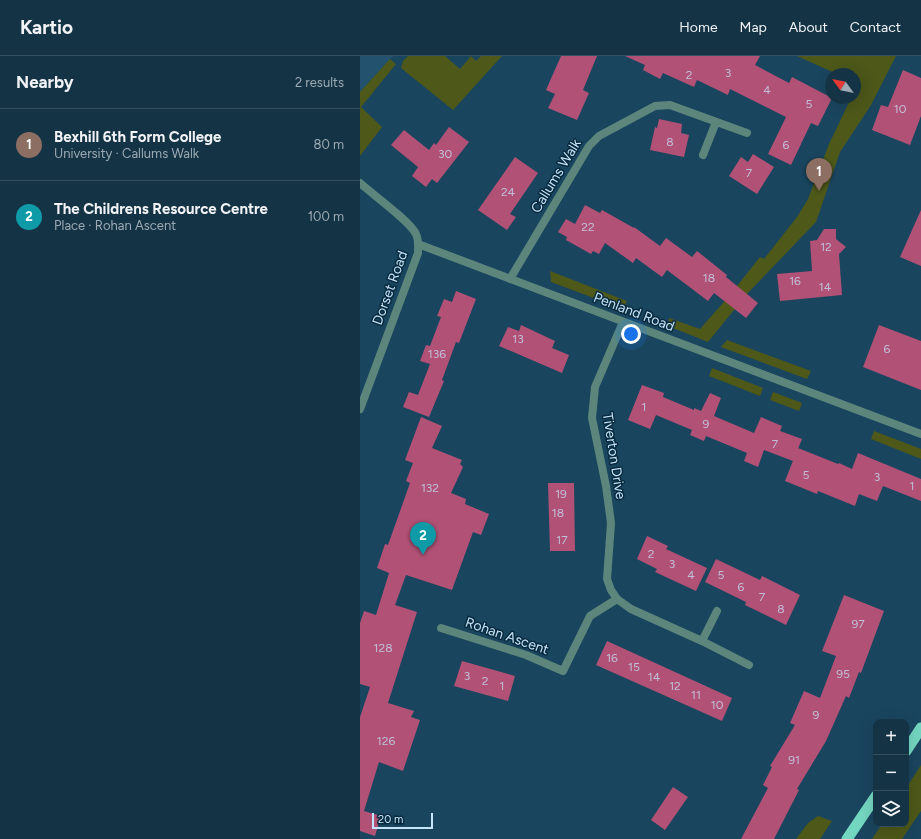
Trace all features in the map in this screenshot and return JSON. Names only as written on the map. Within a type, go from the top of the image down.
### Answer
[{"type":"highway","points":[[909,746],[921,728]]},
{"type":"highway","points":[[847,839],[873,800]]},
{"type":"street","name":"Callums Walk","points":[[510,279],[589,146],[599,136],[655,106],[663,105],[670,105],[746,133]]},
{"type":"street","points":[[703,155],[716,122]]},
{"type":"street","points":[[360,183],[411,227],[416,234],[418,244]]},
{"type":"street","name":"Penland Road","points":[[418,244],[921,434]]},
{"type":"street","name":"Dorset Road","points":[[360,409],[418,253],[418,244]]},
{"type":"street","name":"Tiverton Drive","points":[[623,322],[595,387],[592,418],[606,486],[611,523],[607,579],[611,590],[617,599],[631,609],[702,641],[749,665]]},
{"type":"street","name":"Rohan Ascent","points":[[441,628],[526,655],[563,671],[590,616],[617,599]]},
{"type":"street","points":[[702,641],[717,610]]},
{"type":"shaded area","points":[[360,56],[393,56],[360,92]]},
{"type":"green space","points":[[408,56],[445,56],[460,69],[471,56],[476,61],[481,56],[502,56],[453,110],[401,68],[403,61]]},
{"type":"green space","points":[[797,56],[896,56],[871,105],[840,152],[816,222],[747,294],[708,342],[668,326],[669,318],[700,329],[760,257],[764,259],[797,217],[808,199],[829,144],[848,104],[861,104],[861,68],[825,69]]},
{"type":"green space","points":[[390,59],[396,64],[361,107],[382,127],[360,156],[360,92]]},
{"type":"green space","points":[[550,271],[627,301],[623,309],[551,282]]},
{"type":"green space","points":[[727,340],[811,371],[807,379],[721,347]]},
{"type":"green space","points":[[712,368],[763,388],[760,396],[709,376]]},
{"type":"green space","points":[[773,392],[802,403],[799,411],[770,400]]},
{"type":"green space","points":[[874,431],[921,449],[921,459],[871,439]]},
{"type":"green space","points":[[921,765],[921,811],[902,839],[872,839],[880,827],[909,827],[909,783]]},
{"type":"green space","points":[[818,816],[832,821],[820,839],[796,839],[808,823]]},
{"type":"building","points":[[561,56],[597,56],[583,90],[589,93],[577,120],[548,108],[555,94],[546,90]]},
{"type":"building","points":[[625,56],[760,56],[755,65],[789,83],[792,77],[825,94],[825,104],[829,104],[818,126],[811,123],[791,165],[768,154],[786,117],[730,89],[728,95],[697,80],[694,87],[663,73],[660,79],[643,70],[645,65]]},
{"type":"building","points":[[903,70],[921,78],[921,116],[910,145],[872,130],[881,105],[888,107]]},
{"type":"building","points":[[659,119],[682,124],[681,133],[689,135],[684,157],[650,150],[655,127],[657,128]]},
{"type":"building","points":[[449,127],[469,142],[437,183],[432,179],[426,187],[412,176],[418,167],[391,145],[404,130],[429,150],[434,143],[436,145]]},
{"type":"building","points":[[753,154],[774,167],[757,194],[729,176],[741,157],[748,162]]},
{"type":"building","points":[[515,157],[538,173],[510,214],[516,217],[507,230],[478,210]]},
{"type":"building","points":[[585,205],[600,213],[602,210],[634,227],[660,246],[666,238],[692,257],[697,251],[758,303],[746,318],[714,293],[708,301],[667,270],[662,277],[636,258],[633,263],[605,243],[599,254],[593,251],[591,254],[566,240],[567,237],[558,232],[566,219],[575,224]]},
{"type":"building","points":[[921,210],[921,266],[900,257]]},
{"type":"building","points":[[824,229],[836,229],[836,239],[846,247],[839,254],[842,295],[780,301],[777,274],[812,271],[810,241],[817,240]]},
{"type":"building","points":[[456,291],[476,299],[459,343],[456,342],[442,380],[444,381],[429,417],[403,407],[409,392],[418,395],[430,364],[420,361],[426,345],[430,346],[441,317],[437,316],[444,299],[452,302]]},
{"type":"building","points":[[521,325],[555,341],[552,348],[569,355],[562,373],[499,346],[508,327],[519,331]]},
{"type":"building","points":[[879,325],[921,341],[921,390],[863,367]]},
{"type":"building","points":[[642,385],[664,393],[663,397],[694,410],[694,408],[701,411],[710,393],[721,398],[714,416],[754,433],[761,417],[782,426],[780,431],[802,439],[793,461],[764,450],[758,467],[744,461],[747,453],[706,436],[704,441],[690,435],[692,430],[656,415],[650,429],[628,420]]},
{"type":"building","points":[[421,417],[442,426],[432,448],[462,460],[460,464],[463,467],[451,493],[466,499],[465,504],[489,514],[481,535],[473,532],[452,590],[406,575],[395,605],[417,612],[388,703],[414,711],[411,717],[420,720],[403,771],[379,762],[364,811],[381,816],[375,836],[360,831],[360,717],[370,687],[360,684],[360,623],[364,611],[376,615],[389,573],[377,568],[385,544],[388,545],[410,483],[406,481],[413,463],[405,460]]},
{"type":"building","points":[[798,448],[852,469],[858,453],[921,479],[921,501],[883,486],[877,501],[859,494],[855,506],[818,491],[817,494],[785,481]]},
{"type":"building","points":[[548,483],[574,483],[575,551],[550,551]]},
{"type":"building","points":[[647,536],[668,546],[666,549],[707,568],[696,591],[655,572],[657,569],[637,559]]},
{"type":"building","points":[[716,559],[760,580],[762,576],[800,595],[786,625],[745,605],[746,602],[705,582]]},
{"type":"building","points":[[844,595],[884,611],[861,673],[859,672],[849,698],[846,696],[826,741],[797,789],[799,790],[774,839],[741,839],[768,788],[763,785],[772,767],[770,766],[795,725],[790,723],[804,691],[820,698],[836,656],[822,651]]},
{"type":"building","points":[[607,641],[732,698],[722,721],[596,665]]},
{"type":"building","points":[[462,661],[515,676],[508,701],[454,686]]},
{"type":"building","points":[[673,787],[688,797],[665,830],[651,820]]},
{"type":"place","name":"Bexhill 6th Form College","points":[[819,191]]},
{"type":"place","name":"The Childrens Resource Centre","points":[[423,555]]}]
